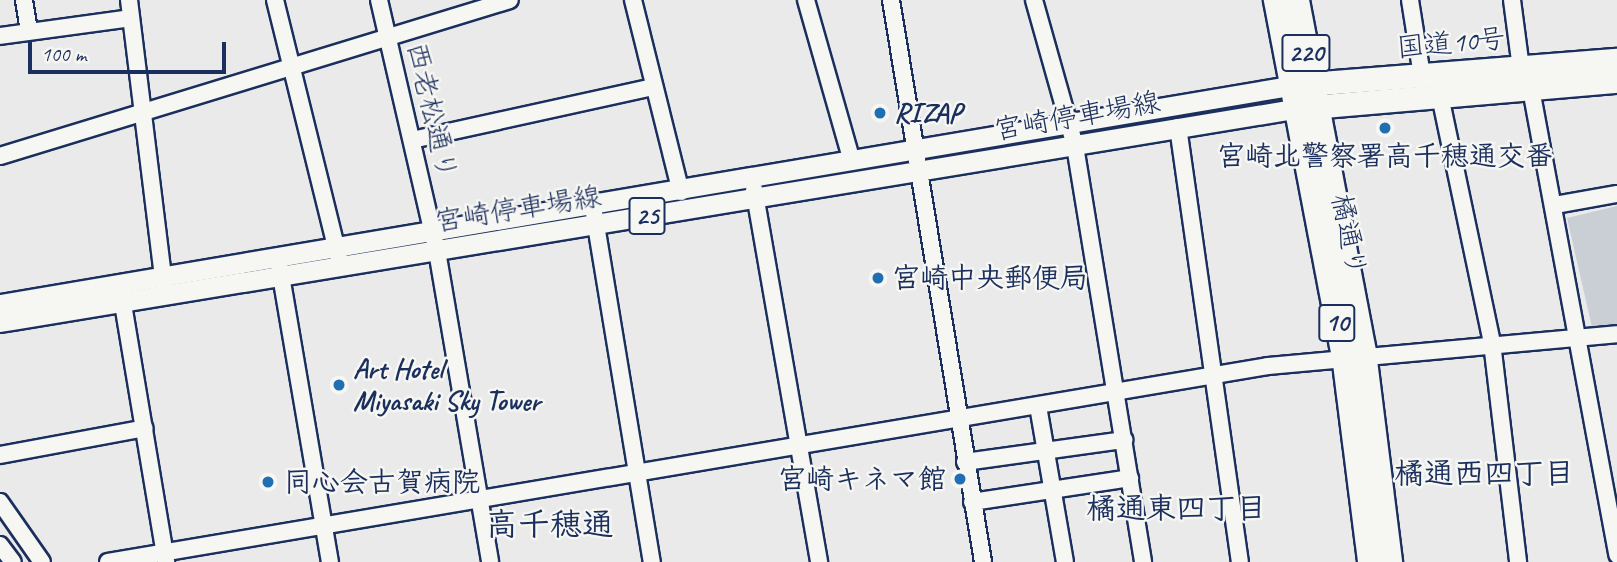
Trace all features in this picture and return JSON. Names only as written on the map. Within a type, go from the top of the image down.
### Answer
[{"type":"highway","name":"220","points":[[1275,0],[1302,96]]},
{"type":"highway","name":"220","points":[[1297,0],[1302,96]]},
{"type":"highway","name":"国道10号","points":[[1302,96],[1422,76],[1617,60]]},
{"type":"highway","name":"国道10号","points":[[1302,96],[1440,96],[1617,82]]},
{"type":"highway","name":"橘通り","points":[[1302,96],[1354,354],[1390,562]]},
{"type":"highway","name":"橘通り","points":[[1354,354],[1369,562]]},
{"type":"main road","name":"宮崎停車場線","points":[[595,216],[681,192],[754,188],[852,162],[914,162],[1070,124],[1302,96]]},
{"type":"main road","name":"宮崎停車場線","points":[[0,322],[122,294],[754,188],[914,162],[1075,146],[1178,127],[1302,96]]},
{"type":"main road","name":"宮崎停車場線","points":[[0,304],[122,294]]},
{"type":"street","points":[[24,0],[29,32]]},
{"type":"street","points":[[129,0],[164,287]]},
{"type":"street","points":[[275,0],[289,67],[339,258]]},
{"type":"street","name":"西老松通り","points":[[379,0],[435,242],[490,562]]},
{"type":"street","points":[[0,156],[510,0]]},
{"type":"street","points":[[633,0],[681,192]]},
{"type":"street","points":[[806,0],[852,162]]},
{"type":"street","points":[[891,0],[914,162],[983,562]]},
{"type":"street","points":[[1410,0],[1422,76]]},
{"type":"street","points":[[1512,0],[1521,68]]},
{"type":"street","points":[[1040,2],[1075,146],[1143,562]]},
{"type":"street","points":[[0,36],[131,18]]},
{"type":"street","points":[[412,140],[654,87]]},
{"type":"street","points":[[1531,89],[1555,205],[1617,555]]},
{"type":"street","points":[[1440,96],[1492,343],[1518,562]]},
{"type":"street","points":[[1178,127],[1240,562]]},
{"type":"street","points":[[754,188],[819,562]]},
{"type":"street","points":[[1555,205],[1617,194]]},
{"type":"street","points":[[595,216],[652,562]]},
{"type":"street","points":[[279,268],[330,562]]},
{"type":"street","points":[[122,294],[165,557]]},
{"type":"street","points":[[108,562],[165,557],[323,526],[636,471],[1354,354],[1617,334]]},
{"type":"street","points":[[1038,406],[1065,562]]},
{"type":"street","points":[[0,455],[145,428]]},
{"type":"street","points":[[965,462],[1124,440]]},
{"type":"street","points":[[972,502],[1130,478]]},
{"type":"street","points":[[0,502],[42,562]]},
{"type":"street","points":[[0,545],[13,562]]},
{"type":"shaded area","points":[[1617,206],[1617,325],[1592,327],[1567,218]]},
{"type":"place","name":"RIZAP","points":[[880,113]]},
{"type":"place","name":"宮崎北警察署高千穂通交番","points":[[1385,128]]},
{"type":"place","name":"宮崎中央郵便局","points":[[878,278]]},
{"type":"place","name":"Art Hotel Miyasaki Sky Tower","points":[[339,385]]},
{"type":"place","name":"宮崎キネマ館","points":[[960,479]]},
{"type":"place","name":"同心会古賀病院","points":[[268,482]]},
{"type":"district","name":"橘通西四丁目","points":[[1484,473]]},
{"type":"district","name":"橘通東四丁目","points":[[1176,508]]},
{"type":"district","name":"高千穂通","points":[[550,525]]}]
